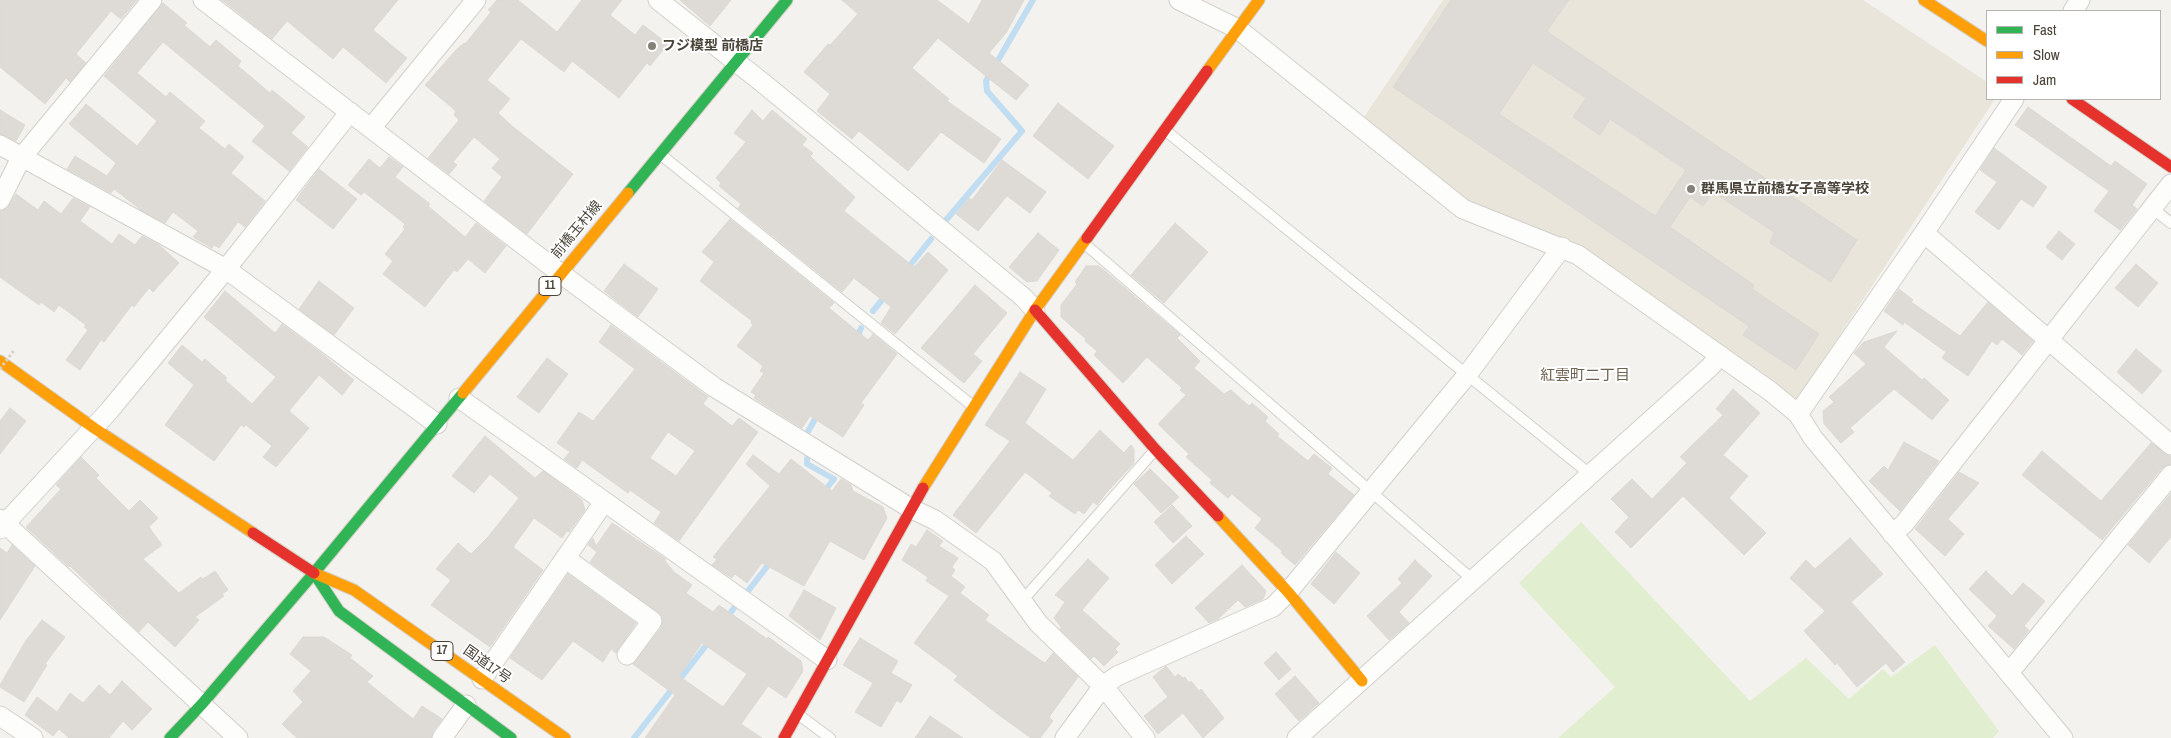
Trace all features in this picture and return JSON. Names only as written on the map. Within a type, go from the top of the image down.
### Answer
[{"type":"main road","name":"前橋玉村線","points":[[314,573],[787,0]]},
{"type":"main road","points":[[784,738],[910,508],[1035,310],[1258,0]]},
{"type":"main road","points":[[1924,0],[1986,40]]},
{"type":"main road","points":[[2073,100],[2171,167]]},
{"type":"main road","points":[[1035,310],[1155,449],[1288,592],[1362,681]]},
{"type":"main road","points":[[0,361],[94,428],[314,573],[202,704],[170,738]]},
{"type":"main road","name":"国道17号","points":[[314,573],[354,590],[565,738]]},
{"type":"main road","name":"17","points":[[314,573],[339,611],[511,738]]},
{"type":"street","points":[[0,200],[21,158],[152,0]]},
{"type":"street","points":[[203,0],[560,273],[714,387],[910,508],[935,520],[993,561],[1038,623],[1103,686],[1145,738]]},
{"type":"street","points":[[371,128],[476,0]]},
{"type":"street","points":[[658,0],[1015,291],[1035,310]]},
{"type":"street","points":[[1179,0],[1238,29],[1463,208],[1578,255],[1770,391],[1798,414],[1812,438],[2063,738]]},
{"type":"street","points":[[1798,414],[1924,233],[2013,100]]},
{"type":"street","points":[[238,738],[1,523],[94,428],[226,269],[350,112]]},
{"type":"street","points":[[0,145],[226,269],[437,424]]},
{"type":"street","points":[[1892,534],[1904,524],[2171,184]]},
{"type":"street","points":[[1924,233],[2171,444]]},
{"type":"street","points":[[1065,738],[1103,686],[1117,676],[1273,607],[1288,592],[1467,375],[1562,247]]},
{"type":"street","points":[[1297,738],[1710,367],[1720,355]]},
{"type":"street","points":[[459,398],[826,660]]},
{"type":"street","points":[[2008,672],[2171,475]]},
{"type":"street","points":[[482,678],[604,502]]},
{"type":"street","points":[[565,558],[652,621],[627,655]]},
{"type":"street","points":[[442,738],[466,705]]},
{"type":"street","points":[[0,716],[33,738]]},
{"type":"lane","points":[[1166,130],[1591,474]]},
{"type":"lane","points":[[660,153],[975,407]]},
{"type":"lane","points":[[2152,208],[2171,223]]},
{"type":"lane","points":[[1084,243],[1473,580]]},
{"type":"lane","points":[[1022,602],[1155,449]]},
{"type":"lane","points":[[798,715],[830,738]]},
{"type":"path","points":[[0,369],[15,349]]},
{"type":"shaded area","name":"群馬県立前橋女子高等学校","points":[[1443,0],[1863,0],[1986,81],[1986,100],[1994,100],[1795,403],[1577,250],[1478,210],[1360,123]]},
{"type":"green space","points":[[1581,522],[1750,701],[1806,658],[1849,699],[1883,669],[1891,677],[1935,645],[1999,731],[1993,738],[1558,738],[1615,687],[1519,583]]},
{"type":"building","points":[[0,0],[137,0],[121,19],[111,11],[76,54],[86,63],[70,82],[66,78],[45,104],[0,67]]},
{"type":"building","points":[[222,0],[398,0],[373,30],[407,58],[386,83],[343,47],[333,59],[287,21],[272,39]]},
{"type":"building","points":[[497,0],[518,0],[557,32],[582,0],[622,0],[610,15],[635,35],[643,25],[668,44],[650,66],[647,63],[619,98],[572,61],[564,72],[521,39],[487,80],[510,99],[498,113],[573,174],[527,234],[484,201],[502,177],[492,168],[500,159],[474,137],[453,162],[457,165],[449,174],[428,158],[459,120],[454,115],[456,111],[425,85],[456,50],[465,44],[491,12],[488,10]]},
{"type":"building","points":[[680,0],[731,0],[710,26]]},
{"type":"building","points":[[842,0],[937,0],[969,24],[982,0],[1024,0],[1006,33],[989,53],[1029,85],[1016,100],[938,38],[912,68],[949,99],[947,101],[1001,139],[984,163],[941,132],[908,171],[859,131],[852,139],[817,111],[830,94],[804,72],[828,44],[830,45],[858,14]]},
{"type":"building","points":[[1451,0],[1569,0],[1547,31],[1857,240],[1831,282],[1770,243],[1774,232],[1713,192],[1703,206],[1690,197],[1670,227],[1754,285],[1752,289],[1819,334],[1796,370],[1743,335],[1749,326],[1393,87]],"holes":[[[1533,63],[1586,98],[1573,117],[1600,135],[1610,119],[1686,170],[1655,216],[1499,114]]]},
{"type":"building","points":[[163,3],[187,23],[184,25],[210,47],[216,40],[241,61],[238,66],[270,93],[272,90],[305,117],[291,133],[308,147],[289,171],[252,141],[265,126],[163,42],[137,73],[166,97],[170,92],[205,121],[199,128],[225,149],[229,144],[244,157],[231,173],[265,201],[245,227],[238,222],[219,248],[214,245],[212,248],[193,237],[198,231],[173,212],[165,223],[141,210],[114,189],[111,193],[67,169],[75,156],[107,176],[116,163],[69,124],[86,104],[137,146],[157,121],[104,76]]},
{"type":"building","points":[[1058,103],[1114,146],[1088,179],[1033,136]]},
{"type":"building","points":[[2028,107],[2111,166],[2115,161],[2147,184],[2132,205],[2137,209],[2120,230],[2094,211],[2109,191],[2015,125]]},
{"type":"building","points":[[0,110],[25,125],[16,141],[0,134]]},
{"type":"building","points":[[752,110],[763,121],[772,110],[807,139],[802,145],[813,153],[810,156],[855,197],[844,211],[914,267],[928,252],[948,270],[895,334],[881,323],[891,307],[854,278],[842,292],[738,208],[741,204],[719,186],[721,183],[716,178],[746,142],[734,133]]},
{"type":"building","points":[[1994,148],[2047,187],[2033,207],[2021,199],[1999,230],[1975,212],[1997,182],[1980,170]]},
{"type":"building","points":[[389,157],[403,167],[395,177],[430,204],[428,206],[465,237],[476,223],[506,246],[485,273],[468,259],[457,272],[454,270],[425,307],[383,274],[393,261],[385,254],[405,229],[403,227],[405,224],[364,192],[361,195],[348,185],[369,159],[380,168]]},
{"type":"building","points":[[1002,160],[1046,192],[1030,213],[1007,196],[978,231],[956,214],[969,198],[972,200]]},
{"type":"building","points":[[319,169],[357,199],[333,229],[296,200]]},
{"type":"building","points":[[16,194],[38,210],[44,201],[61,214],[73,198],[90,207],[80,221],[112,244],[119,234],[135,245],[142,236],[159,245],[179,263],[153,292],[149,288],[134,307],[132,305],[104,342],[101,340],[80,370],[66,360],[88,330],[84,327],[86,325],[59,305],[54,312],[41,302],[39,305],[0,277],[0,211],[7,209]]},
{"type":"building","points":[[730,219],[834,303],[829,308],[868,340],[873,334],[897,354],[861,403],[864,405],[843,437],[810,416],[802,428],[754,398],[756,395],[751,392],[764,373],[760,371],[763,366],[737,346],[753,325],[752,321],[700,281],[714,262],[702,252]]},
{"type":"building","points":[[1175,223],[1208,252],[1164,303],[1131,275]]},
{"type":"building","points":[[2059,231],[2075,244],[2062,260],[2046,247]]},
{"type":"building","points":[[1038,233],[1059,250],[1037,281],[1027,282],[1009,267]]},
{"type":"building","points":[[624,264],[658,289],[638,317],[604,291]]},
{"type":"building","points":[[2136,264],[2158,283],[2138,307],[2115,288]]},
{"type":"building","points":[[1086,266],[1099,266],[1180,335],[1177,338],[1200,361],[1194,368],[1224,394],[1231,390],[1249,406],[1252,403],[1268,417],[1265,421],[1279,434],[1277,436],[1308,461],[1314,454],[1332,468],[1328,474],[1354,495],[1295,565],[1255,528],[1262,519],[1232,494],[1228,498],[1210,483],[1212,480],[1186,457],[1189,454],[1158,424],[1186,395],[1180,390],[1182,388],[1147,357],[1123,383],[1094,355],[1097,351],[1085,341],[1086,339],[1061,317],[1061,305],[1077,284],[1075,282]]},
{"type":"building","points":[[319,281],[354,308],[334,335],[299,309]]},
{"type":"building","points":[[975,285],[1007,313],[973,354],[982,361],[964,383],[921,348]]},
{"type":"building","points":[[1899,289],[1913,300],[1911,302],[1960,336],[1988,302],[2033,341],[2022,355],[2002,339],[1997,345],[1992,341],[1968,376],[1942,358],[1946,352],[1904,322],[1903,325],[1884,311]]},
{"type":"building","points":[[225,291],[275,333],[282,324],[354,380],[342,395],[319,375],[289,411],[309,428],[276,467],[263,457],[272,446],[246,425],[244,427],[241,425],[214,461],[165,425],[194,385],[168,363],[182,345],[202,362],[205,359],[252,404],[276,377],[204,317]]},
{"type":"building","points":[[611,325],[708,397],[703,404],[732,426],[739,418],[758,432],[679,541],[654,523],[661,512],[630,490],[628,493],[582,460],[577,468],[564,459],[570,452],[557,443],[579,412],[593,421],[635,369],[599,342]],"holes":[[[668,432],[695,451],[676,476],[650,458]]]},
{"type":"building","points":[[1897,331],[1884,347],[1922,380],[1924,378],[1949,400],[1932,420],[1894,389],[1850,428],[1854,432],[1841,443],[1824,424],[1823,411],[1834,402],[1829,397],[1866,364],[1854,353],[1864,342]]},
{"type":"building","points":[[2136,349],[2162,371],[2142,394],[2117,372]]},
{"type":"building","points":[[547,358],[568,374],[539,413],[517,397]]},
{"type":"building","points":[[1020,372],[1046,389],[1025,423],[1073,460],[1100,430],[1124,453],[1131,445],[1134,449],[1134,463],[1097,505],[1093,502],[1084,514],[1078,510],[1075,514],[1049,496],[1052,493],[1025,472],[976,533],[953,515],[1010,441],[985,425]]},
{"type":"building","points":[[1733,389],[1760,413],[1723,455],[1748,476],[1729,498],[1766,533],[1744,555],[1683,496],[1631,548],[1615,532],[1629,517],[1611,499],[1632,479],[1652,499],[1687,463],[1680,457],[1723,415],[1716,409]]},
{"type":"building","points":[[10,408],[26,421],[0,454],[0,421]]},
{"type":"building","points":[[485,436],[535,478],[543,471],[573,493],[582,500],[585,510],[569,532],[567,531],[562,538],[534,518],[513,547],[543,570],[490,647],[431,605],[451,580],[436,569],[458,543],[471,554],[488,537],[519,498],[490,474],[474,493],[452,476]]},
{"type":"building","points":[[1904,442],[1939,461],[1900,511],[1869,481],[1884,466],[1888,470]]},
{"type":"building","points":[[2151,443],[2171,457],[2171,464],[2162,468],[2102,540],[2022,475],[2042,451],[2101,501]]},
{"type":"building","points":[[753,455],[779,474],[791,459],[832,491],[841,479],[851,485],[853,491],[883,507],[887,518],[864,560],[830,541],[804,586],[762,563],[747,583],[735,574],[732,578],[712,565],[717,559],[713,557],[770,486],[746,464]]},
{"type":"building","points":[[81,457],[99,475],[96,478],[129,511],[140,500],[158,518],[149,527],[162,545],[143,559],[179,593],[201,577],[203,579],[215,571],[228,590],[222,594],[224,596],[195,617],[199,620],[175,647],[148,622],[139,632],[26,527],[61,489],[56,485]]},
{"type":"building","points":[[1150,469],[1179,497],[1161,513],[1134,484]]},
{"type":"building","points":[[1959,472],[1979,483],[1948,519],[1964,534],[1945,556],[1915,529]]},
{"type":"building","points":[[2171,493],[2171,537],[2149,563],[2128,545]]},
{"type":"building","points":[[1172,505],[1192,526],[1173,543],[1154,522]]},
{"type":"building","points":[[612,523],[666,559],[665,561],[674,572],[692,585],[686,593],[713,612],[719,605],[801,661],[803,671],[786,698],[768,686],[741,724],[762,738],[645,738],[675,695],[633,664],[661,628],[662,616],[590,562],[597,552],[588,545],[593,538],[596,546]],"holes":[[[702,643],[747,674],[723,707],[679,676]]]},
{"type":"building","points":[[927,530],[943,541],[939,546],[958,558],[952,567],[955,570],[951,576],[965,587],[960,593],[989,615],[985,620],[1045,663],[1053,653],[1078,677],[1049,717],[1053,721],[1040,738],[1031,738],[995,712],[954,680],[958,676],[914,643],[949,596],[926,581],[928,577],[902,560],[911,544],[916,547]]},
{"type":"building","points":[[1186,536],[1204,554],[1172,584],[1155,565]]},
{"type":"building","points":[[1850,538],[1883,574],[1851,602],[1905,662],[1893,672],[1886,663],[1857,687],[1837,663],[1835,665],[1804,631],[1825,611],[1790,578],[1806,560],[1815,569]]},
{"type":"building","points":[[12,545],[35,566],[0,620],[0,548],[7,553]]},
{"type":"building","points":[[1336,552],[1360,573],[1334,604],[1311,584]]},
{"type":"building","points":[[1088,559],[1109,578],[1082,610],[1120,644],[1115,649],[1118,652],[1104,666],[1094,656],[1091,659],[1060,629],[1061,627],[1054,618],[1065,602],[1055,595]]},
{"type":"building","points":[[1415,560],[1432,576],[1399,612],[1409,623],[1389,640],[1367,616],[1402,583],[1398,579]]},
{"type":"building","points":[[1242,565],[1266,591],[1263,599],[1245,607],[1238,600],[1218,619],[1209,623],[1195,608]]},
{"type":"building","points":[[1986,571],[2012,596],[2023,583],[2045,601],[2024,626],[2029,630],[2014,649],[1988,626],[1997,616],[1969,589]]},
{"type":"building","points":[[568,574],[636,623],[616,653],[611,649],[603,662],[573,641],[542,680],[510,658]]},
{"type":"building","points":[[804,590],[836,608],[820,640],[789,616]]},
{"type":"building","points":[[42,620],[65,637],[45,664],[47,665],[24,702],[0,687],[0,685],[25,642]]},
{"type":"building","points":[[303,637],[324,637],[352,655],[350,658],[373,676],[367,682],[413,719],[422,706],[442,719],[433,731],[431,738],[297,738],[282,724],[303,702],[293,691],[311,671],[290,654]]},
{"type":"building","points":[[860,638],[898,661],[891,673],[912,685],[901,703],[897,700],[881,727],[855,712],[873,683],[843,665]]},
{"type":"building","points":[[1276,652],[1291,669],[1279,680],[1264,663]]},
{"type":"building","points":[[1166,666],[1175,677],[1178,674],[1183,678],[1185,677],[1199,691],[1201,689],[1224,718],[1203,738],[1183,713],[1158,734],[1144,716],[1168,697],[1153,677]]},
{"type":"building","points":[[1295,676],[1319,703],[1299,721],[1275,694]]},
{"type":"building","points":[[122,681],[152,709],[132,730],[123,721],[109,738],[69,738],[59,729],[53,736],[25,715],[37,697],[57,712],[70,693],[83,703],[99,685],[110,695]]},
{"type":"building","points":[[930,716],[963,738],[915,738]]},
{"type":"waterway","points":[[946,220],[1022,131],[987,91],[986,81],[1033,0]]},
{"type":"waterway","points":[[907,269],[931,239]]},
{"type":"waterway","points":[[873,311],[886,295]]},
{"type":"waterway","points":[[856,341],[861,328]]},
{"type":"waterway","points":[[806,435],[819,412]]},
{"type":"waterway","points":[[807,459],[807,464],[834,479],[823,493]]},
{"type":"waterway","points":[[745,595],[772,560]]},
{"type":"waterway","points":[[726,619],[734,608]]},
{"type":"waterway","points":[[634,738],[711,639]]},
{"type":"traffic: fast","points":[[628,193],[787,0]]},
{"type":"traffic: fast","points":[[314,573],[463,393]]},
{"type":"traffic: fast","points":[[314,573],[339,611],[511,738]]},
{"type":"traffic: fast","points":[[170,738],[202,704],[314,573]]},
{"type":"traffic: slow","points":[[1207,71],[1259,0]]},
{"type":"traffic: slow","points":[[1924,0],[1986,40]]},
{"type":"traffic: slow","points":[[463,393],[628,193]]},
{"type":"traffic: slow","points":[[923,488],[1035,310],[1087,238]]},
{"type":"traffic: slow","points":[[0,361],[94,428],[253,533]]},
{"type":"traffic: slow","points":[[1218,516],[1288,592],[1362,681]]},
{"type":"traffic: slow","points":[[314,573],[354,590],[565,738]]},
{"type":"traffic: jam","points":[[1087,238],[1207,71]]},
{"type":"traffic: jam","points":[[2073,100],[2171,167]]},
{"type":"traffic: jam","points":[[1035,310],[1155,449],[1218,516]]},
{"type":"traffic: jam","points":[[784,738],[923,488]]},
{"type":"traffic: jam","points":[[253,533],[314,573]]},
{"type":"place","name":"フジ模型 前橋店","points":[[652,46]]},
{"type":"place","name":"群馬県立前橋女子高等学校","points":[[1691,189]]},
{"type":"district","name":"紅雲町二丁目","points":[[1585,376]]}]
